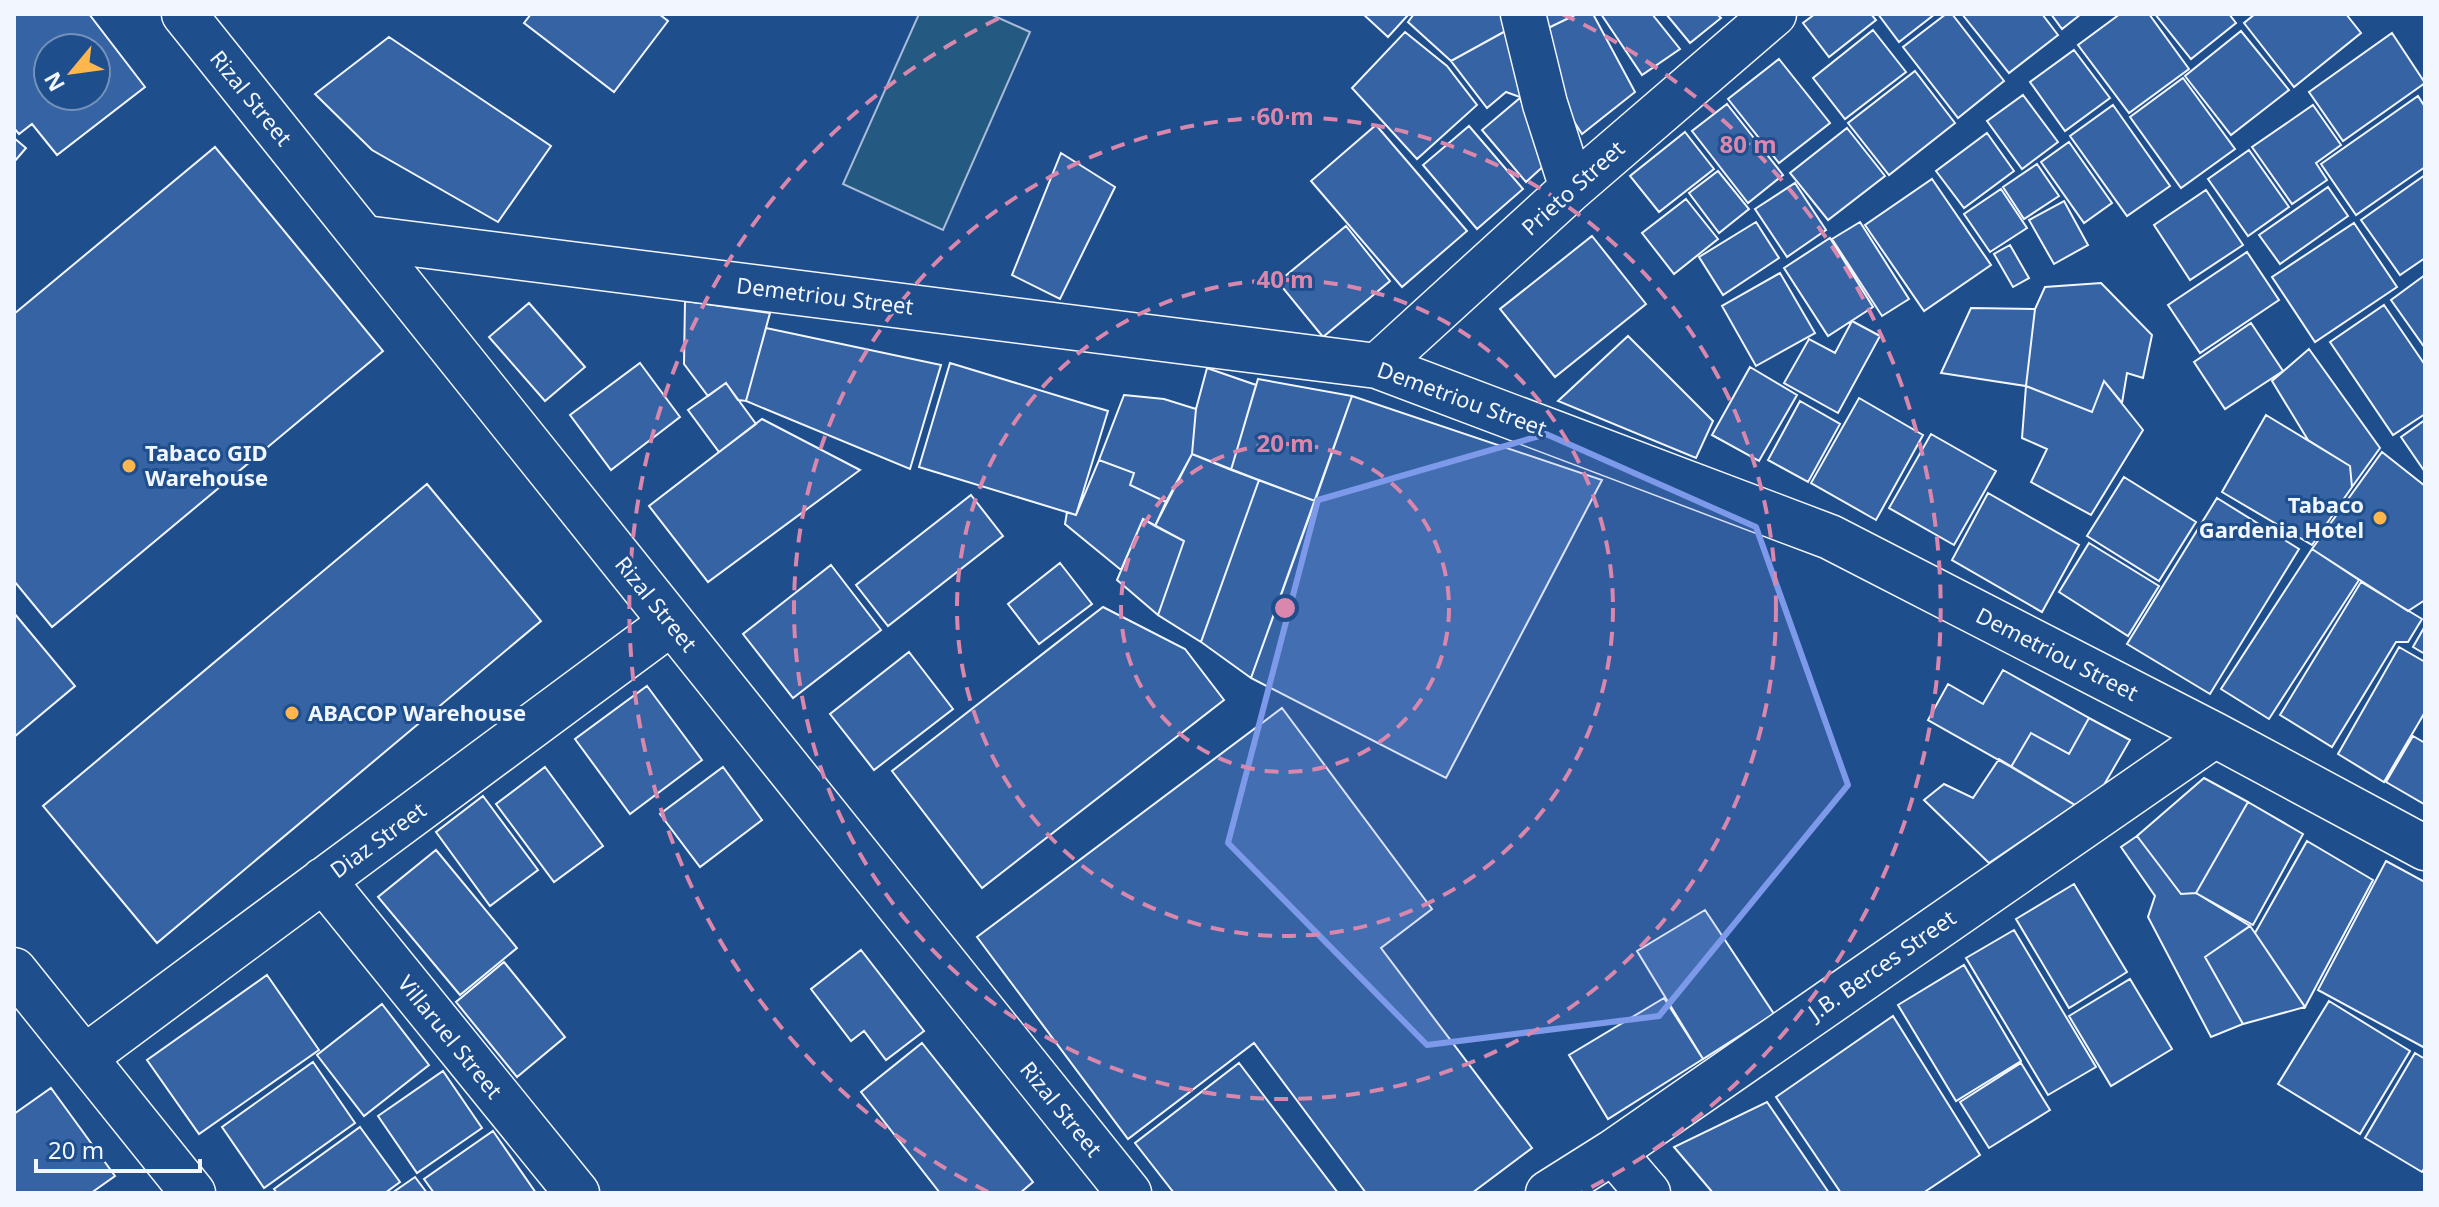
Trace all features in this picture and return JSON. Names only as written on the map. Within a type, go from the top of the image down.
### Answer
[{"type":"street","name":"Rizal Street","points":[[184,14],[1129,1193]]},
{"type":"street","points":[[1523,14],[1545,104],[1572,188]]},
{"type":"street","name":"Prieto Street","points":[[1377,366],[1572,188],[1774,14]]},
{"type":"street","name":"Demetriou Street","points":[[365,238],[1377,366],[1830,537],[2215,735],[2425,848]]},
{"type":"street","name":"Diaz Street","points":[[85,1057],[671,623]]},
{"type":"street","name":"J.B. Berces Street","points":[[1548,1193],[1613,1152],[2215,735]]},
{"type":"street","name":"Villaruel Street","points":[[323,880],[577,1193]]},
{"type":"street","points":[[14,970],[193,1193]]},
{"type":"street","points":[[1613,1152],[1648,1193]]},
{"type":"highlighted area","points":[[1546,434],[1756,527],[1848,785],[1659,1016],[1427,1045],[1228,843],[1318,500]]},
{"type":"shaded area","points":[[919,14],[990,14],[1030,32],[943,230],[843,184]]},
{"type":"building","points":[[14,14],[89,14],[103,32],[32,32],[32,112],[112,112],[112,44],[145,87],[57,155],[32,124],[19,134],[14,128]]},
{"type":"building","points":[[531,14],[659,14],[668,21],[614,92],[524,23]]},
{"type":"building","points":[[1363,14],[1409,14],[1388,37]]},
{"type":"building","points":[[1414,14],[1508,14],[1511,28],[1451,61],[1408,22]]},
{"type":"building","points":[[1538,14],[1577,14],[1538,33]]},
{"type":"building","points":[[1577,14],[1593,14],[1635,92],[1582,134],[1555,92],[1538,33]]},
{"type":"building","points":[[1601,14],[1652,14],[1680,49],[1642,75]]},
{"type":"building","points":[[1666,14],[1717,14],[1721,18],[1690,43]]},
{"type":"building","points":[[1815,14],[1871,14],[1876,20],[1829,57],[1803,23]]},
{"type":"building","points":[[1878,14],[1935,14],[1899,42]]},
{"type":"building","points":[[1946,14],[1952,14],[2004,81],[1958,118],[1903,47]]},
{"type":"building","points":[[1962,14],[2042,14],[2058,35],[2009,73]]},
{"type":"building","points":[[2051,14],[2081,14],[2062,29]]},
{"type":"building","points":[[2120,14],[2149,14],[2189,69],[2129,113],[2078,45]]},
{"type":"building","points":[[2155,14],[2229,14],[2236,23],[2191,59]]},
{"type":"building","points":[[2255,14],[2346,14],[2361,33],[2294,87],[2244,23]]},
{"type":"building","points":[[1511,28],[1528,100],[1506,92],[1487,108],[1451,61]]},
{"type":"building","points":[[1873,30],[1906,72],[1845,119],[1813,78]]},
{"type":"building","points":[[2241,31],[2289,90],[2231,135],[2185,76]]},
{"type":"building","points":[[1405,32],[1447,66],[1477,105],[1417,159],[1352,88]]},
{"type":"building","points":[[2392,33],[2425,83],[2343,141],[2309,92]]},
{"type":"building","points":[[389,37],[551,146],[498,222],[372,150],[315,94]]},
{"type":"building","points":[[2074,50],[2110,98],[2065,131],[2030,82]]},
{"type":"building","points":[[1779,59],[1830,123],[1779,163],[1728,99]]},
{"type":"building","points":[[1915,71],[1955,123],[1889,175],[1848,123]]},
{"type":"building","points":[[2183,78],[2235,149],[2181,188],[2130,117]]},
{"type":"building","points":[[2023,95],[2058,142],[2022,169],[1987,121]]},
{"type":"building","points":[[2418,96],[2425,107],[2425,167],[2356,215],[2321,164]]},
{"type":"building","points":[[1520,98],[1548,162],[1526,182],[1482,130]]},
{"type":"building","points":[[1727,104],[1783,175],[1748,203],[1692,131]]},
{"type":"building","points":[[2113,105],[2170,186],[2127,216],[2070,136]]},
{"type":"building","points":[[2313,105],[2341,145],[2316,163],[2327,180],[2292,204],[2252,147]]},
{"type":"building","points":[[1376,125],[1467,231],[1402,287],[1311,181]]},
{"type":"building","points":[[1469,126],[1523,189],[1477,229],[1423,165]]},
{"type":"building","points":[[1847,128],[1885,176],[1828,220],[1790,173]]},
{"type":"building","points":[[1685,132],[1714,169],[1659,212],[1630,176]]},
{"type":"building","points":[[1987,133],[2014,171],[1964,208],[1936,171]]},
{"type":"building","points":[[14,138],[26,148],[14,162]]},
{"type":"building","points":[[2069,142],[2112,203],[2084,223],[2041,162]]},
{"type":"building","name":"Tabaco GID Warehouse","points":[[215,147],[383,351],[52,627],[14,581],[14,314]]},
{"type":"building","points":[[2249,150],[2289,207],[2248,236],[2208,179]]},
{"type":"building","points":[[1061,153],[1115,187],[1060,299],[1012,275]]},
{"type":"building","points":[[2037,164],[2059,196],[2024,219],[2003,187]]},
{"type":"building","points":[[1718,171],[1749,209],[1719,233],[1689,193]]},
{"type":"building","points":[[2425,175],[2425,258],[2400,275],[2361,220]]},
{"type":"building","points":[[1932,179],[1991,265],[1924,311],[1865,225]]},
{"type":"building","points":[[1795,183],[1826,230],[1787,257],[1755,209]]},
{"type":"building","points":[[2328,187],[2348,216],[2280,264],[2259,235]]},
{"type":"building","points":[[2001,189],[2027,228],[1990,252],[1964,214]]},
{"type":"building","points":[[2206,190],[2243,245],[2190,280],[2154,225]]},
{"type":"building","points":[[1686,199],[1718,239],[1674,274],[1642,233]]},
{"type":"building","points":[[2064,201],[2088,245],[2054,264],[2029,220]]},
{"type":"building","points":[[1756,222],[1779,258],[1723,295],[1699,257]]},
{"type":"building","points":[[1860,222],[1909,299],[1882,316],[1832,239]]},
{"type":"building","points":[[2354,223],[2397,287],[2315,342],[2272,277]]},
{"type":"building","points":[[1346,226],[1390,281],[1323,337],[1278,282]]},
{"type":"building","points":[[1592,236],[1646,304],[1555,377],[1500,309]]},
{"type":"building","points":[[1830,238],[1873,307],[1828,336],[1784,268]]},
{"type":"building","points":[[2010,245],[2029,278],[2013,287],[1994,254]]},
{"type":"building","points":[[2247,252],[2279,300],[2200,353],[2168,305]]},
{"type":"building","points":[[1780,273],[1815,333],[1756,366],[1722,306]]},
{"type":"building","points":[[2425,275],[2425,348],[2391,300]]},
{"type":"building","points":[[2101,283],[2152,335],[2143,378],[2127,373],[2122,403],[2104,381],[2092,412],[2026,386],[2035,309],[2045,287]]},
{"type":"building","points":[[685,301],[770,313],[746,401],[738,400],[726,383],[708,396],[684,364]]},
{"type":"building","points":[[529,303],[585,367],[545,401],[489,337]]},
{"type":"building","points":[[2384,305],[2425,365],[2425,414],[2393,435],[2330,342]]},
{"type":"building","points":[[1971,308],[2035,309],[2026,386],[1941,373]]},
{"type":"building","points":[[1852,321],[1880,336],[1838,413],[1784,383],[1809,339],[1835,353]]},
{"type":"building","points":[[2251,323],[2283,371],[2225,409],[2194,362]]},
{"type":"building","points":[[766,328],[941,365],[910,469],[746,401]]},
{"type":"building","points":[[1628,336],[1713,421],[1696,458],[1558,401]]},
{"type":"building","points":[[2309,349],[2380,448],[2352,487],[2350,466],[2308,440],[2272,381]]},
{"type":"building","points":[[640,363],[680,417],[611,470],[570,415]]},
{"type":"building","points":[[950,363],[1108,411],[1076,515],[919,467]]},
{"type":"building","points":[[1750,367],[1797,395],[1759,461],[1712,435]]},
{"type":"building","points":[[1207,368],[1256,385],[1231,470],[1192,454],[1196,409]]},
{"type":"building","points":[[1258,379],[1352,396],[1315,501],[1231,470]]},
{"type":"building","points":[[2104,381],[2143,430],[2091,515],[2031,482],[2047,449],[2022,438],[2026,386],[2092,412]]},
{"type":"building","points":[[726,383],[756,424],[719,452],[688,410]]},
{"type":"building","points":[[1124,395],[1164,399],[1196,409],[1192,454],[1166,502],[1130,485],[1134,473],[1099,460]]},
{"type":"building","points":[[1352,396],[1602,480],[1446,778],[1251,678]]},
{"type":"building","points":[[1859,398],[1923,435],[1876,520],[1811,483]]},
{"type":"building","points":[[1800,401],[1840,424],[1808,482],[1768,460]]},
{"type":"building","points":[[2266,415],[2350,466],[2352,487],[2312,545],[2222,492]]},
{"type":"building","points":[[762,419],[860,470],[708,582],[649,506]]},
{"type":"building","points":[[2425,420],[2425,472],[2401,437]]},
{"type":"building","points":[[1931,434],[1996,471],[1954,545],[1889,508]]},
{"type":"building","name":"Tabaco Gardenia Hotel","points":[[2382,452],[2425,486],[2425,600],[2408,611],[2312,549]]},
{"type":"building","points":[[1192,454],[1259,480],[1201,642],[1158,615],[1184,541],[1155,526]]},
{"type":"building","points":[[1099,460],[1134,473],[1130,485],[1166,502],[1155,526],[1143,519],[1121,570],[1065,524],[1067,512],[1076,515]]},
{"type":"building","points":[[2124,477],[2196,522],[2159,581],[2087,536]]},
{"type":"building","points":[[1259,480],[1315,501],[1251,678],[1201,642]]},
{"type":"building","name":"ABACOP Warehouse","points":[[427,484],[541,621],[157,943],[43,806]]},
{"type":"building","points":[[1988,493],[2079,545],[2042,612],[1952,560]]},
{"type":"building","points":[[971,495],[1003,536],[888,626],[856,585]]},
{"type":"building","points":[[2217,498],[2299,549],[2210,694],[2127,644]]},
{"type":"building","points":[[1143,519],[1184,541],[1158,615],[1117,580]]},
{"type":"building","points":[[2089,543],[2159,586],[2128,636],[2059,592]]},
{"type":"building","points":[[2312,549],[2359,580],[2269,719],[2221,689]]},
{"type":"building","points":[[1060,563],[1092,604],[1039,644],[1008,604]]},
{"type":"building","points":[[831,565],[881,630],[793,698],[743,634]]},
{"type":"building","points":[[2361,582],[2422,619],[2408,642],[2396,642],[2332,747],[2280,715]]},
{"type":"building","points":[[1103,607],[1185,649],[1224,700],[982,888],[892,771]]},
{"type":"building","points":[[14,613],[75,686],[14,737]]},
{"type":"building","points":[[2425,626],[2425,654],[2413,647]]},
{"type":"building","points":[[2399,647],[2425,662],[2425,712],[2384,782],[2338,754]]},
{"type":"building","points":[[909,652],[953,709],[874,770],[830,714]]},
{"type":"building","points":[[2003,670],[2089,718],[2069,754],[2031,733],[2011,767],[1928,720],[1948,684],[1983,704]]},
{"type":"building","points":[[647,686],[702,760],[630,814],[575,739]]},
{"type":"building","points":[[1282,708],[1432,909],[1381,948],[1532,1148],[1472,1193],[1366,1193],[1254,1043],[1128,1139],[977,937]]},
{"type":"building","points":[[2089,718],[2130,740],[2101,790],[2075,805],[2011,767],[2031,733],[2069,754]]},
{"type":"building","points":[[2413,736],[2425,743],[2424,804],[2386,782]]},
{"type":"building","points":[[1999,759],[2075,805],[1989,863],[1924,800],[1944,784],[1973,798]]},
{"type":"building","points":[[545,767],[603,846],[554,882],[496,804]]},
{"type":"building","points":[[723,767],[762,820],[700,867],[660,814]]},
{"type":"building","points":[[2204,778],[2248,802],[2196,893],[2181,894],[2137,836]]},
{"type":"building","points":[[483,796],[538,870],[490,906],[436,832]]},
{"type":"building","points":[[2248,802],[2303,834],[2253,925],[2196,893]]},
{"type":"building","points":[[2137,836],[2181,894],[2196,893],[2250,926],[2205,957],[2243,1024],[2211,1037],[2148,917],[2155,896],[2121,847]]},
{"type":"building","points":[[2307,841],[2373,880],[2305,1007],[2255,933]]},
{"type":"building","points":[[436,850],[517,948],[460,995],[378,897]]},
{"type":"building","points":[[2386,861],[2425,882],[2425,1048],[2318,990]]},
{"type":"building","points":[[2074,884],[2127,972],[2069,1008],[2016,919]]},
{"type":"building","points":[[1705,910],[1774,1014],[1703,1059],[1637,951]]},
{"type":"building","points":[[2250,926],[2305,1007],[2243,1024],[2205,957]]},
{"type":"building","points":[[2014,930],[2096,1067],[2048,1095],[1966,958]]},
{"type":"building","points":[[861,950],[924,1031],[886,1060],[864,1031],[851,1041],[811,989]]},
{"type":"building","points":[[504,962],[565,1037],[517,1077],[456,1002]]},
{"type":"building","points":[[1964,965],[2021,1061],[1956,1101],[1898,1005]]},
{"type":"building","points":[[267,975],[319,1050],[199,1134],[147,1060]]},
{"type":"building","points":[[2130,979],[2172,1049],[2111,1086],[2069,1016]]},
{"type":"building","points":[[1664,998],[1703,1059],[1608,1119],[1569,1055]]},
{"type":"building","points":[[2329,1001],[2410,1051],[2360,1134],[2278,1084]]},
{"type":"building","points":[[382,1004],[429,1065],[364,1116],[317,1055]]},
{"type":"building","points":[[1893,1016],[1980,1155],[1923,1193],[1841,1193],[1776,1097]]},
{"type":"building","points":[[922,1043],[1033,1182],[1020,1193],[940,1193],[861,1092]]},
{"type":"building","points":[[2415,1053],[2425,1059],[2425,1167],[2422,1172],[2365,1138]]},
{"type":"building","points":[[313,1062],[355,1123],[264,1188],[222,1127]]},
{"type":"building","points":[[1239,1063],[1338,1193],[1174,1193],[1135,1143]]},
{"type":"building","points":[[2021,1063],[2050,1110],[1989,1148],[1960,1102]]},
{"type":"building","points":[[443,1071],[482,1128],[417,1173],[378,1116]]},
{"type":"building","points":[[51,1088],[115,1176],[91,1193],[14,1193],[14,1114]]},
{"type":"building","points":[[1767,1102],[1829,1193],[1713,1193],[1674,1147]]},
{"type":"building","points":[[360,1127],[400,1182],[385,1193],[277,1193],[274,1189]]},
{"type":"building","points":[[493,1131],[536,1193],[434,1193],[424,1179]]},
{"type":"building","points":[[415,1177],[427,1193],[392,1193]]},
{"type":"place","name":"Tabaco GID Warehouse","points":[[129,466]]},
{"type":"place","name":"Tabaco Gardenia Hotel","points":[[2380,518]]},
{"type":"place","name":"ABACOP Warehouse","points":[[292,713]]}]
